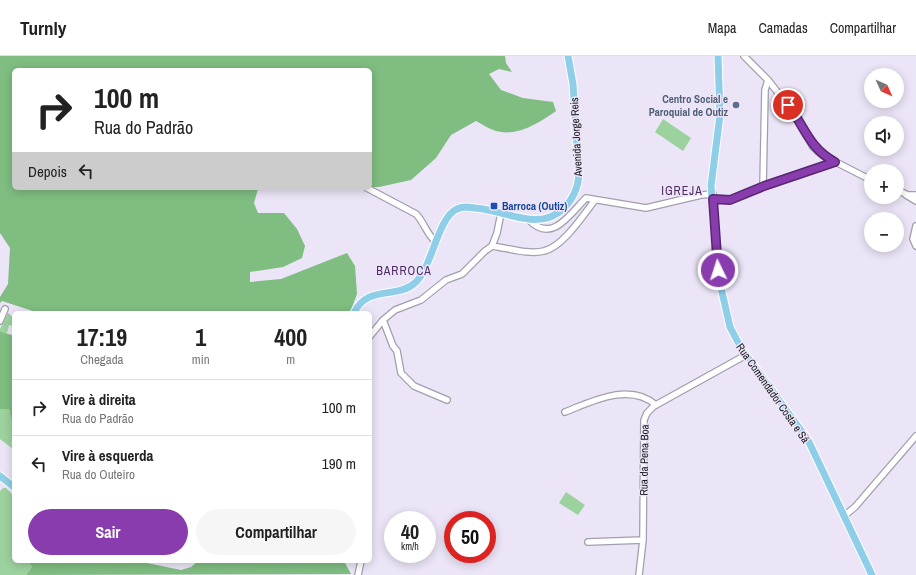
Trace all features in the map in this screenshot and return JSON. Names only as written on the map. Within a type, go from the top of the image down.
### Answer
[{"type":"main road","name":"Avenida Jorge Reis","points":[[355,311],[359,303],[368,297],[406,288],[416,282],[426,266],[446,220],[455,209],[466,207],[529,220],[545,220],[561,211],[571,200],[579,175],[572,73],[568,56]]},
{"type":"main road","name":"Rua Comendador Costa e Sá","points":[[718,56],[720,115],[712,174],[713,196],[720,289],[733,334],[746,355],[808,440],[872,575]]},
{"type":"main road","points":[[1,478],[12,486]]},
{"type":"street","points":[[744,56],[768,80],[797,117],[813,147],[822,155],[864,176]]},
{"type":"street","points":[[764,186],[765,90],[768,80]]},
{"type":"street","points":[[529,220],[541,229],[550,230],[558,225],[586,198],[646,208],[701,195],[730,200],[764,186],[835,162]]},
{"type":"street","points":[[371,190],[416,214],[432,239],[436,242]]},
{"type":"street","points":[[904,192],[916,195]]},
{"type":"street","points":[[904,194],[916,201]]},
{"type":"street","points":[[492,246],[537,252],[545,251],[556,246],[564,238],[595,200]]},
{"type":"street","points":[[372,334],[383,320],[395,310],[421,300],[446,280],[462,274],[492,246],[498,233],[501,213]]},
{"type":"street","points":[[916,226],[912,239],[916,246]]},
{"type":"street","points":[[0,321],[4,309]]},
{"type":"street","points":[[383,320],[393,346],[397,351],[401,373],[414,386],[447,400]]},
{"type":"street","name":"Rua da Pena Boa","points":[[640,575],[643,540],[644,420],[647,412],[656,405],[746,355]]},
{"type":"street","points":[[565,412],[606,396],[627,394],[652,401],[656,405]]},
{"type":"street","points":[[844,516],[855,507],[916,436]]},
{"type":"street","points":[[588,542],[643,540]]},
{"type":"street","points":[[358,575],[361,563]]},
{"type":"green space","points":[[0,56],[505,56],[506,63],[512,72],[499,69],[489,74],[501,90],[523,98],[553,102],[556,111],[528,128],[512,132],[496,131],[476,121],[451,135],[436,158],[411,180],[379,187],[372,187],[372,68],[12,68],[12,190],[258,190],[254,203],[258,213],[284,213],[297,229],[305,246],[302,258],[283,267],[250,272],[250,282],[281,279],[347,253],[355,266],[357,294],[351,311],[33,311],[2,301],[0,303],[0,297],[8,284],[10,248],[0,233]]},
{"type":"green space","points":[[663,119],[691,138],[683,151],[655,132]]},
{"type":"green space","points":[[8,313],[12,316],[12,326],[9,325],[7,333],[0,331]]},
{"type":"green space","points":[[0,331],[12,335],[12,422],[9,409],[0,409]]},
{"type":"green space","points":[[0,409],[9,409],[12,422],[12,448],[0,439]]},
{"type":"green space","points":[[3,488],[6,488],[12,494],[12,563],[29,563],[32,567],[26,575],[0,575],[0,491]]},
{"type":"green space","points":[[566,492],[585,505],[578,515],[559,503]]},
{"type":"green space","points":[[29,563],[147,563],[181,570],[191,567],[196,563],[345,563],[351,574],[26,575],[32,567]]},
{"type":"place","name":"Centro Social e Paroquial de Outiz","points":[[736,105]]},
{"type":"place","name":"Barroca (Outiz)","points":[[494,206]]},
{"type":"district","name":"IGREJA","points":[[682,191]]},
{"type":"district","name":"BARROCA","points":[[404,271]]},
{"type":"route","points":[[718,270],[713,199],[723,201],[730,200],[764,186],[835,162],[822,155],[813,147],[797,117],[788,105]]}]
